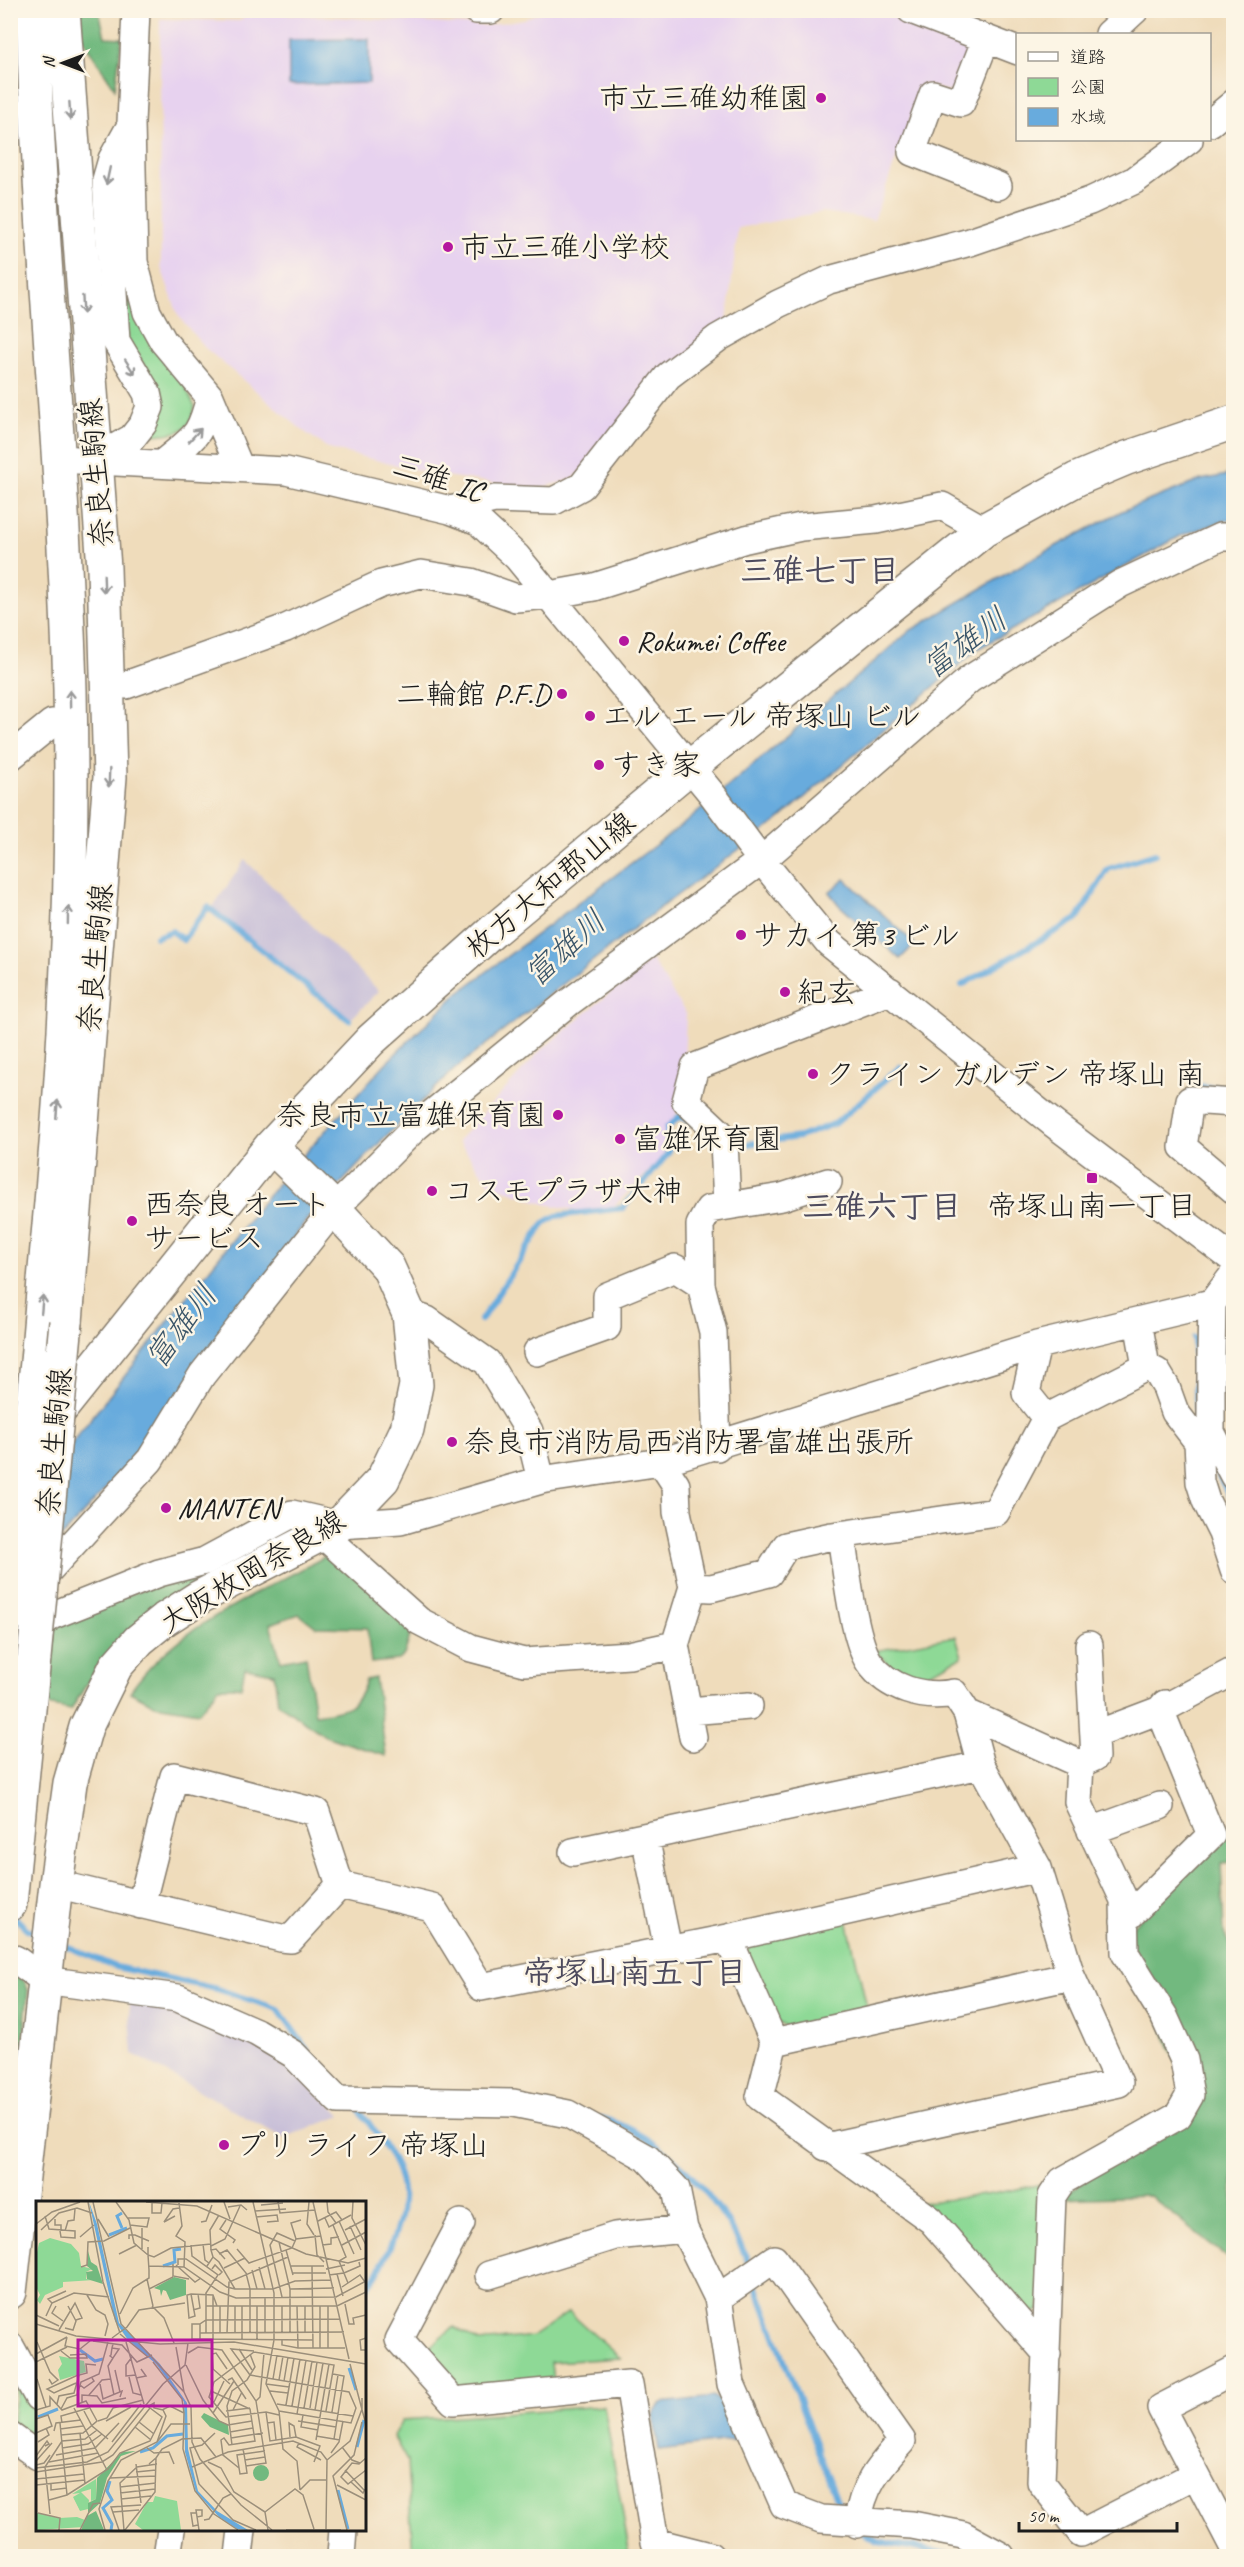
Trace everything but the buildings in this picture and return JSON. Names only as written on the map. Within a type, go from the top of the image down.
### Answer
[{"type":"main road","name":"奈良生駒線","points":[[10,1615],[37,1362],[66,990],[71,794],[70,687],[59,459],[43,242],[33,10]]},
{"type":"main road","name":"奈良生駒線","points":[[10,1904],[22,1654],[66,1322],[110,777],[104,568],[63,10]]},
{"type":"main road","name":"枚方大和郡山線","points":[[10,1470],[99,1363],[281,1157],[371,1040],[493,931],[690,767],[984,530],[1077,479],[1127,458],[1233,422]]},
{"type":"main road","name":"大阪枚岡奈良線","points":[[10,2292],[44,1980],[70,1783],[86,1727],[117,1666],[139,1640],[198,1598],[331,1530],[383,1479],[407,1429],[416,1384],[409,1314],[388,1267],[331,1205],[281,1157]]},
{"type":"street","points":[[136,10],[132,123],[134,262],[147,312],[163,341],[210,397],[238,466]]},
{"type":"street","points":[[476,10],[491,10]]},
{"type":"street","points":[[911,10],[962,19],[986,39],[1016,51]]},
{"type":"street","points":[[1110,33],[1135,10]]},
{"type":"street","points":[[986,39],[961,103],[933,94],[912,152],[998,186]]},
{"type":"street","points":[[1211,121],[1233,103]]},
{"type":"street","points":[[95,459],[132,438],[143,424],[150,407],[147,393],[116,341],[109,258],[106,180],[112,159],[132,123]]},
{"type":"street","points":[[450,510],[495,499],[554,501],[582,486],[668,376],[718,338],[778,304],[829,280],[970,242],[1090,201],[1135,180],[1188,141]]},
{"type":"street","points":[[163,463],[197,435],[203,425],[210,397]]},
{"type":"street","name":"三碓 IC","points":[[59,459],[238,466],[286,471],[450,510],[478,521],[517,556],[712,794],[829,944],[1054,1124],[1232,1259]]},
{"type":"street","points":[[126,685],[286,628],[381,584],[421,574],[471,582],[516,598],[594,587],[746,539],[801,527],[876,520],[942,506],[984,530]]},
{"type":"street","points":[[10,1609],[68,1551],[150,1460],[202,1375],[331,1205],[417,1126],[568,1003],[760,858],[970,679],[1120,584],[1220,537],[1233,537]]},
{"type":"street","points":[[10,758],[52,723]]},
{"type":"street","points":[[727,1204],[724,1142],[720,1133],[686,1101],[695,1067],[890,991]]},
{"type":"street","points":[[1233,1103],[1190,1101],[1183,1148],[1233,1190]]},
{"type":"street","points":[[717,1447],[713,1332],[701,1285],[700,1225],[710,1209],[727,1204],[782,1197],[828,1182]]},
{"type":"street","points":[[1232,1259],[1212,1303],[1211,1355],[1200,1482],[1206,1501],[1222,1533],[1233,1570]]},
{"type":"street","points":[[537,1352],[607,1327],[607,1296],[675,1268],[701,1285]]},
{"type":"street","points":[[331,1530],[400,1521],[541,1480],[661,1462],[717,1447],[1037,1344],[1212,1303]]},
{"type":"street","points":[[409,1314],[427,1320],[487,1362],[529,1431],[541,1480]]},
{"type":"street","points":[[1138,1321],[1146,1367]]},
{"type":"street","points":[[1037,1344],[1026,1393],[1046,1418]]},
{"type":"street","points":[[1211,1355],[1233,1372]]},
{"type":"street","points":[[693,1587],[711,1588],[769,1573],[786,1546],[832,1536],[996,1512],[1046,1418],[1146,1367]]},
{"type":"street","points":[[1146,1367],[1157,1372],[1175,1412],[1205,1437],[1233,1476]]},
{"type":"street","points":[[661,1462],[676,1485],[677,1512],[693,1587],[675,1645],[693,1737]]},
{"type":"street","points":[[22,1654],[51,1616],[159,1573],[206,1561],[292,1514],[331,1530],[418,1621],[471,1648],[524,1662],[629,1654],[675,1645]]},
{"type":"street","points":[[826,2147],[1119,2083],[1071,1976],[1038,1868],[981,1766],[967,1713],[954,1693],[935,1697],[920,1695],[884,1678],[868,1661],[854,1614],[841,1536]]},
{"type":"street","points":[[967,1713],[1080,1764],[1095,1757],[1089,1645]]},
{"type":"street","points":[[1094,1736],[1160,1710],[1165,1704],[1172,1704],[1233,1671]]},
{"type":"street","points":[[689,1711],[749,1706]]},
{"type":"street","points":[[1125,1921],[1211,1835],[1160,1710]]},
{"type":"street","points":[[1080,1764],[1078,1802],[1124,1900],[1125,1953],[1164,2016],[1184,2060],[1190,2095],[1178,2116],[1062,2181],[1052,2196],[1041,2482],[1081,2533],[1194,2475]]},
{"type":"street","points":[[573,1852],[981,1766]]},
{"type":"street","points":[[141,1905],[174,1776],[316,1812],[340,1885]]},
{"type":"street","points":[[1091,1831],[1160,1806]]},
{"type":"street","points":[[645,1837],[668,1949]]},
{"type":"street","points":[[340,1885],[432,1907],[481,1987],[728,1938],[1038,1868]]},
{"type":"street","points":[[57,1884],[291,1940],[340,1885]]},
{"type":"street","points":[[728,1938],[774,2042],[760,2097],[826,2147],[931,2220],[1047,2354]]},
{"type":"street","points":[[15,1959],[44,1980],[178,1998],[256,2032],[293,2054],[338,2100],[513,2103],[568,2114],[647,2158],[676,2189],[684,2229],[718,2298],[731,2384],[784,2505],[821,2519],[912,2525],[963,2535],[1001,2556]]},
{"type":"street","points":[[774,2042],[1071,1976]]},
{"type":"street","points":[[461,2223],[399,2340],[453,2401],[628,2384],[656,2549],[710,2556]]},
{"type":"street","points":[[489,2276],[615,2236],[684,2229]]},
{"type":"street","points":[[718,2298],[774,2259],[902,2441],[879,2467],[861,2498],[857,2523]]},
{"type":"street","points":[[10,2346],[36,2393]]},
{"type":"street","points":[[1233,2370],[1161,2408],[1233,2548]]},
{"type":"street","points":[[10,2436],[36,2455]]},
{"type":"street","points":[[167,2556],[171,2531]]},
{"type":"street","points":[[239,2556],[242,2531]]},
{"type":"street","points":[[341,2556],[343,2531]]},
{"type":"shaded area","name":"市立三碓小学校","points":[[544,10],[872,10],[972,43],[955,93],[923,84],[874,220],[822,212],[738,228],[727,319],[573,479],[536,489],[439,475],[329,449],[302,430],[203,346],[178,315],[161,267],[160,19],[240,21],[251,12],[484,26],[525,19]]},
{"type":"shaded area","points":[[245,860],[379,991],[351,1019],[212,908]]},
{"type":"shaded area","points":[[651,959],[686,1014],[683,1092],[662,1158],[607,1213],[545,1204],[490,1184],[458,1141],[540,1051]]},
{"type":"shaded area","points":[[128,1996],[148,1999],[292,2061],[341,2116],[283,2138],[133,2054]]},
{"type":"green space","points":[[74,11],[99,11],[105,37],[122,38],[115,89],[75,28]]},
{"type":"green space","points":[[123,257],[195,407],[193,416],[185,428],[174,433],[152,435],[161,412],[161,393],[158,385],[124,337]]},
{"type":"green space","points":[[326,1556],[336,1556],[415,1621],[404,1655],[398,1660],[371,1663],[367,1628],[316,1627],[299,1614],[270,1624],[281,1661],[306,1656],[315,1714],[348,1707],[359,1697],[366,1680],[375,1678],[386,1756],[325,1736],[278,1703],[274,1673],[245,1668],[241,1687],[219,1687],[199,1712],[155,1705],[130,1692],[170,1648],[194,1630],[246,1598]]},
{"type":"green space","points":[[193,1578],[196,1582],[100,1662],[71,1710],[42,1704],[48,1626],[166,1580]]},
{"type":"green space","points":[[956,1636],[962,1657],[908,1683],[875,1651]]},
{"type":"green space","points":[[1233,1832],[1233,1862],[1221,1863],[1224,1933],[1234,1954],[1233,2262],[1150,2196],[1059,2199],[1193,2106],[1133,1951],[1131,1928],[1217,1834]]},
{"type":"green space","points":[[847,1920],[868,2012],[793,2029],[777,2023],[745,1956],[752,1941]]},
{"type":"green space","points":[[14,1972],[25,1982],[28,1990],[11,2180],[10,2001]]},
{"type":"green space","points":[[1053,2182],[1040,2310],[1026,2316],[920,2203],[992,2194]]},
{"type":"green space","points":[[569,2312],[620,2358],[551,2362],[553,2382],[466,2391],[450,2384],[432,2363],[437,2359],[428,2348],[454,2327],[480,2342],[533,2336]]},
{"type":"green space","points":[[20,2375],[36,2415],[36,2439],[12,2422]]},
{"type":"green space","points":[[604,2406],[630,2556],[413,2556],[407,2461],[393,2436],[402,2420]]},
{"type":"water","points":[[369,39],[369,83],[289,85],[289,40]]},
{"type":"water","name":"富雄川","points":[[1233,474],[1233,518],[1182,535],[979,648],[776,822],[660,908],[456,1068],[383,1139],[308,1218],[157,1427],[120,1473],[11,1593],[10,1508],[74,1440],[269,1194],[384,1065],[457,994],[690,819],[911,630],[1028,561],[1122,511],[1201,480]]},
{"type":"water","points":[[845,879],[915,944],[900,959],[839,905],[829,892]]},
{"type":"water","points":[[713,2397],[723,2404],[731,2415],[736,2428],[736,2440],[659,2450],[653,2415],[661,2403]]},
{"type":"waterway","points":[[962,985],[1077,919],[1108,869],[1155,854]]},
{"type":"waterway","points":[[156,937],[172,931],[183,940],[208,907],[349,1020]]},
{"type":"waterway","points":[[732,1146],[799,1137],[836,1123],[900,1067]]},
{"type":"waterway","points":[[1197,1086],[1234,1089]]},
{"type":"waterway","points":[[481,1320],[544,1223],[556,1216],[623,1208],[669,1152],[667,1128],[680,1116],[693,1124]]},
{"type":"waterway","points":[[1194,1338],[1196,1423]]},
{"type":"waterway","points":[[1219,1476],[1234,1505]]},
{"type":"waterway","points":[[11,1914],[27,1929],[39,1934]]},
{"type":"waterway","points":[[59,1943],[116,1967],[217,1989],[278,2009],[308,2051]]},
{"type":"waterway","points":[[359,2109],[392,2159],[402,2189],[402,2206],[398,2225],[382,2264],[366,2288]]},
{"type":"waterway","points":[[601,2118],[625,2127],[648,2140],[691,2176],[726,2220],[750,2267]]},
{"type":"waterway","points":[[754,2280],[841,2512]]},
{"type":"waterway","points":[[858,2530],[878,2541],[958,2556]]},
{"type":"place","name":"市立三碓幼稚園","points":[[821,98]]},
{"type":"place","name":"市立三碓小学校","points":[[448,247]]},
{"type":"place","name":"Rokumei Coffee","points":[[624,641]]},
{"type":"place","name":"二輪館 P.F.D","points":[[562,694]]},
{"type":"place","name":"エル エール 帝塚山 ビル","points":[[590,716]]},
{"type":"place","name":"すき家","points":[[599,765]]},
{"type":"place","name":"サカイ 第3 ビル","points":[[741,935]]},
{"type":"place","name":"紀玄","points":[[785,992]]},
{"type":"place","name":"クライン ガルデン 帝塚山 南","points":[[813,1074]]},
{"type":"place","name":"奈良市立富雄保育園","points":[[558,1115]]},
{"type":"place","name":"富雄保育園","points":[[620,1139]]},
{"type":"place","name":"帝塚山南一丁目","points":[[1092,1178]]},
{"type":"place","name":"コスモプラザ大神","points":[[432,1191]]},
{"type":"place","name":"西奈良 オート サービス","points":[[132,1221]]},
{"type":"place","name":"奈良市消防局西消防署富雄出張所","points":[[452,1442]]},
{"type":"place","name":"MANTEN","points":[[166,1508]]},
{"type":"place","name":"プリ ライフ 帝塚山","points":[[224,2145]]},
{"type":"district","name":"三碓七丁目","points":[[820,570]]},
{"type":"district","name":"三碓六丁目","points":[[882,1206]]},
{"type":"district","name":"帝塚山南五丁目","points":[[635,1972]]}]
